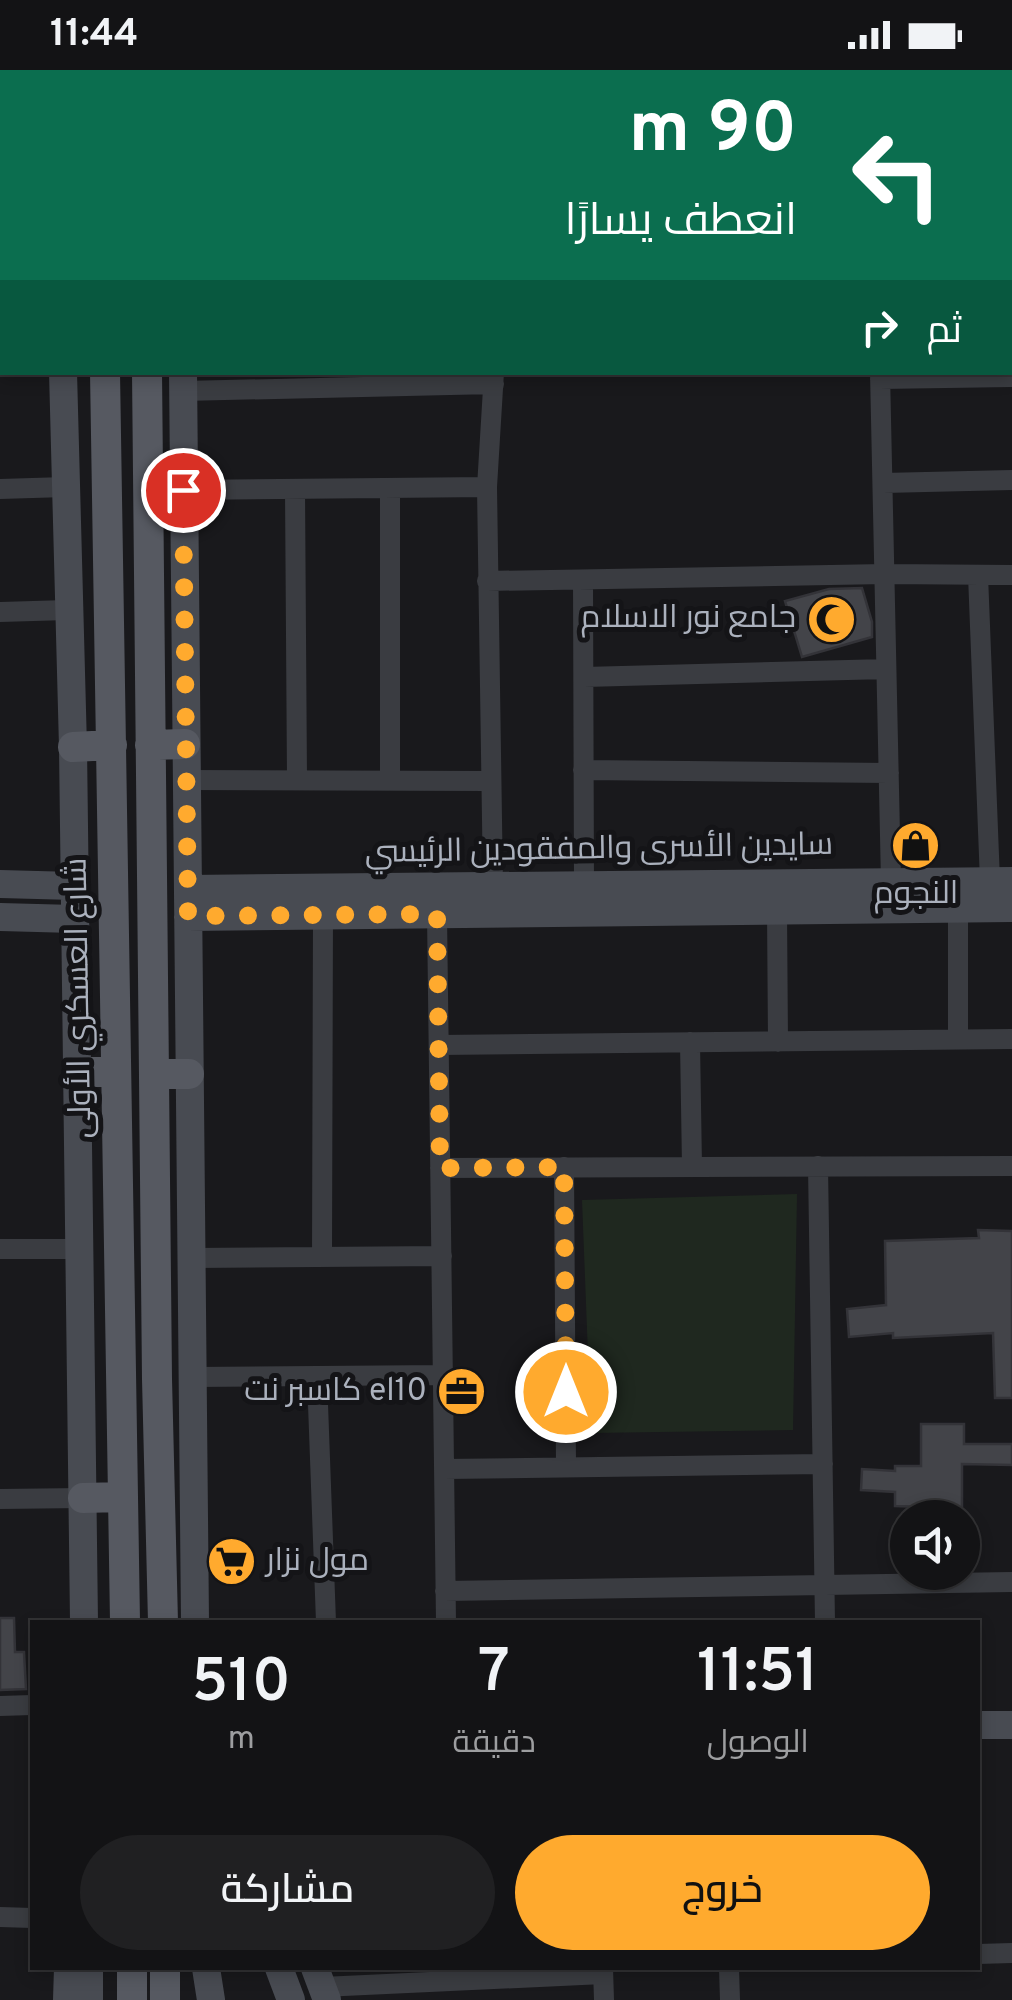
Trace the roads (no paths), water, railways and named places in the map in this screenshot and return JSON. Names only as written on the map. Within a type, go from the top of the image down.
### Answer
[{"type":"main road","name":"شارع العسكري الأولى","points":[[105,375],[125,1620]]},
{"type":"main road","points":[[147,375],[162,1620]]},
{"type":"main road","points":[[150,745],[185,744]]},
{"type":"main road","points":[[73,747],[112,746]]},
{"type":"main road","points":[[114,886],[151,886]]},
{"type":"main road","points":[[114,922],[152,923]]},
{"type":"main road","points":[[78,1072],[115,1072]]},
{"type":"main road","points":[[154,1074],[189,1074]]},
{"type":"main road","points":[[83,1498],[122,1497]]},
{"type":"main road","points":[[132,1970],[132,2000]]},
{"type":"main road","points":[[165,1970],[165,2000]]},
{"type":"street","points":[[63,375],[73,747],[84,1620]]},
{"type":"street","points":[[891,882],[880,376],[1012,377]]},
{"type":"street","points":[[195,1620],[183,382],[494,378],[487,486],[493,886]]},
{"type":"street","points":[[882,483],[1012,480]]},
{"type":"street","points":[[183,490],[487,486]]},
{"type":"street","points":[[0,489],[65,487]]},
{"type":"street","points":[[390,488],[390,779]]},
{"type":"street","points":[[295,490],[296,779]]},
{"type":"street","points":[[978,575],[1001,881]]},
{"type":"street","points":[[488,582],[1012,575]]},
{"type":"street","points":[[583,580],[584,886]]},
{"type":"street","points":[[0,612],[68,610]]},
{"type":"street","points":[[584,678],[886,669]]},
{"type":"street","points":[[583,770],[888,773]]},
{"type":"street","points":[[186,780],[490,781]]},
{"type":"street","name":"سايدين الأسرى والمفقودين الرئيسي","points":[[188,903],[493,886],[1001,881]]},
{"type":"street","points":[[0,884],[74,886]]},
{"type":"street","points":[[188,903],[323,915],[1012,908]]},
{"type":"street","points":[[958,909],[958,1040]]},
{"type":"street","points":[[777,910],[778,1042]]},
{"type":"street","points":[[437,914],[446,1620]]},
{"type":"street","points":[[322,1257],[323,915]]},
{"type":"street","points":[[0,918],[74,919]]},
{"type":"street","points":[[439,1045],[1012,1039]]},
{"type":"street","points":[[690,1042],[692,1167]]},
{"type":"street","points":[[818,1166],[825,1620]]},
{"type":"street","points":[[440,1168],[1012,1166]]},
{"type":"street","points":[[564,1167],[566,1467]]},
{"type":"street","points":[[0,1249],[79,1249]]},
{"type":"street","points":[[194,1258],[442,1256]]},
{"type":"street","points":[[194,1377],[443,1375]]},
{"type":"street","points":[[317,1377],[326,1620]]},
{"type":"street","points":[[444,1469],[822,1464]]},
{"type":"street","points":[[0,1499],[83,1498]]},
{"type":"street","points":[[446,1591],[1012,1582]]},
{"type":"street","points":[[0,1706],[30,1705]]},
{"type":"street","points":[[980,1726],[1012,1725]]},
{"type":"street","points":[[0,1917],[30,1918]]},
{"type":"street","points":[[980,1954],[1012,1953]]},
{"type":"street","points":[[67,2000],[68,1970]]},
{"type":"street","points":[[88,2000],[90,1970]]},
{"type":"street","points":[[206,1970],[211,2000]]},
{"type":"street","points":[[281,1970],[291,2000]]},
{"type":"street","points":[[729,1970],[730,2000]]},
{"type":"street","points":[[321,1985],[603,1971],[604,2000]]},
{"type":"place","name":"جامع نور الاسلام","points":[[831,619]]},
{"type":"place","name":"النجوم","points":[[916,845]]},
{"type":"place","name":"كاسبر نت el10","points":[[462,1392]]},
{"type":"place","name":"مول نزار","points":[[231,1562]]}]
